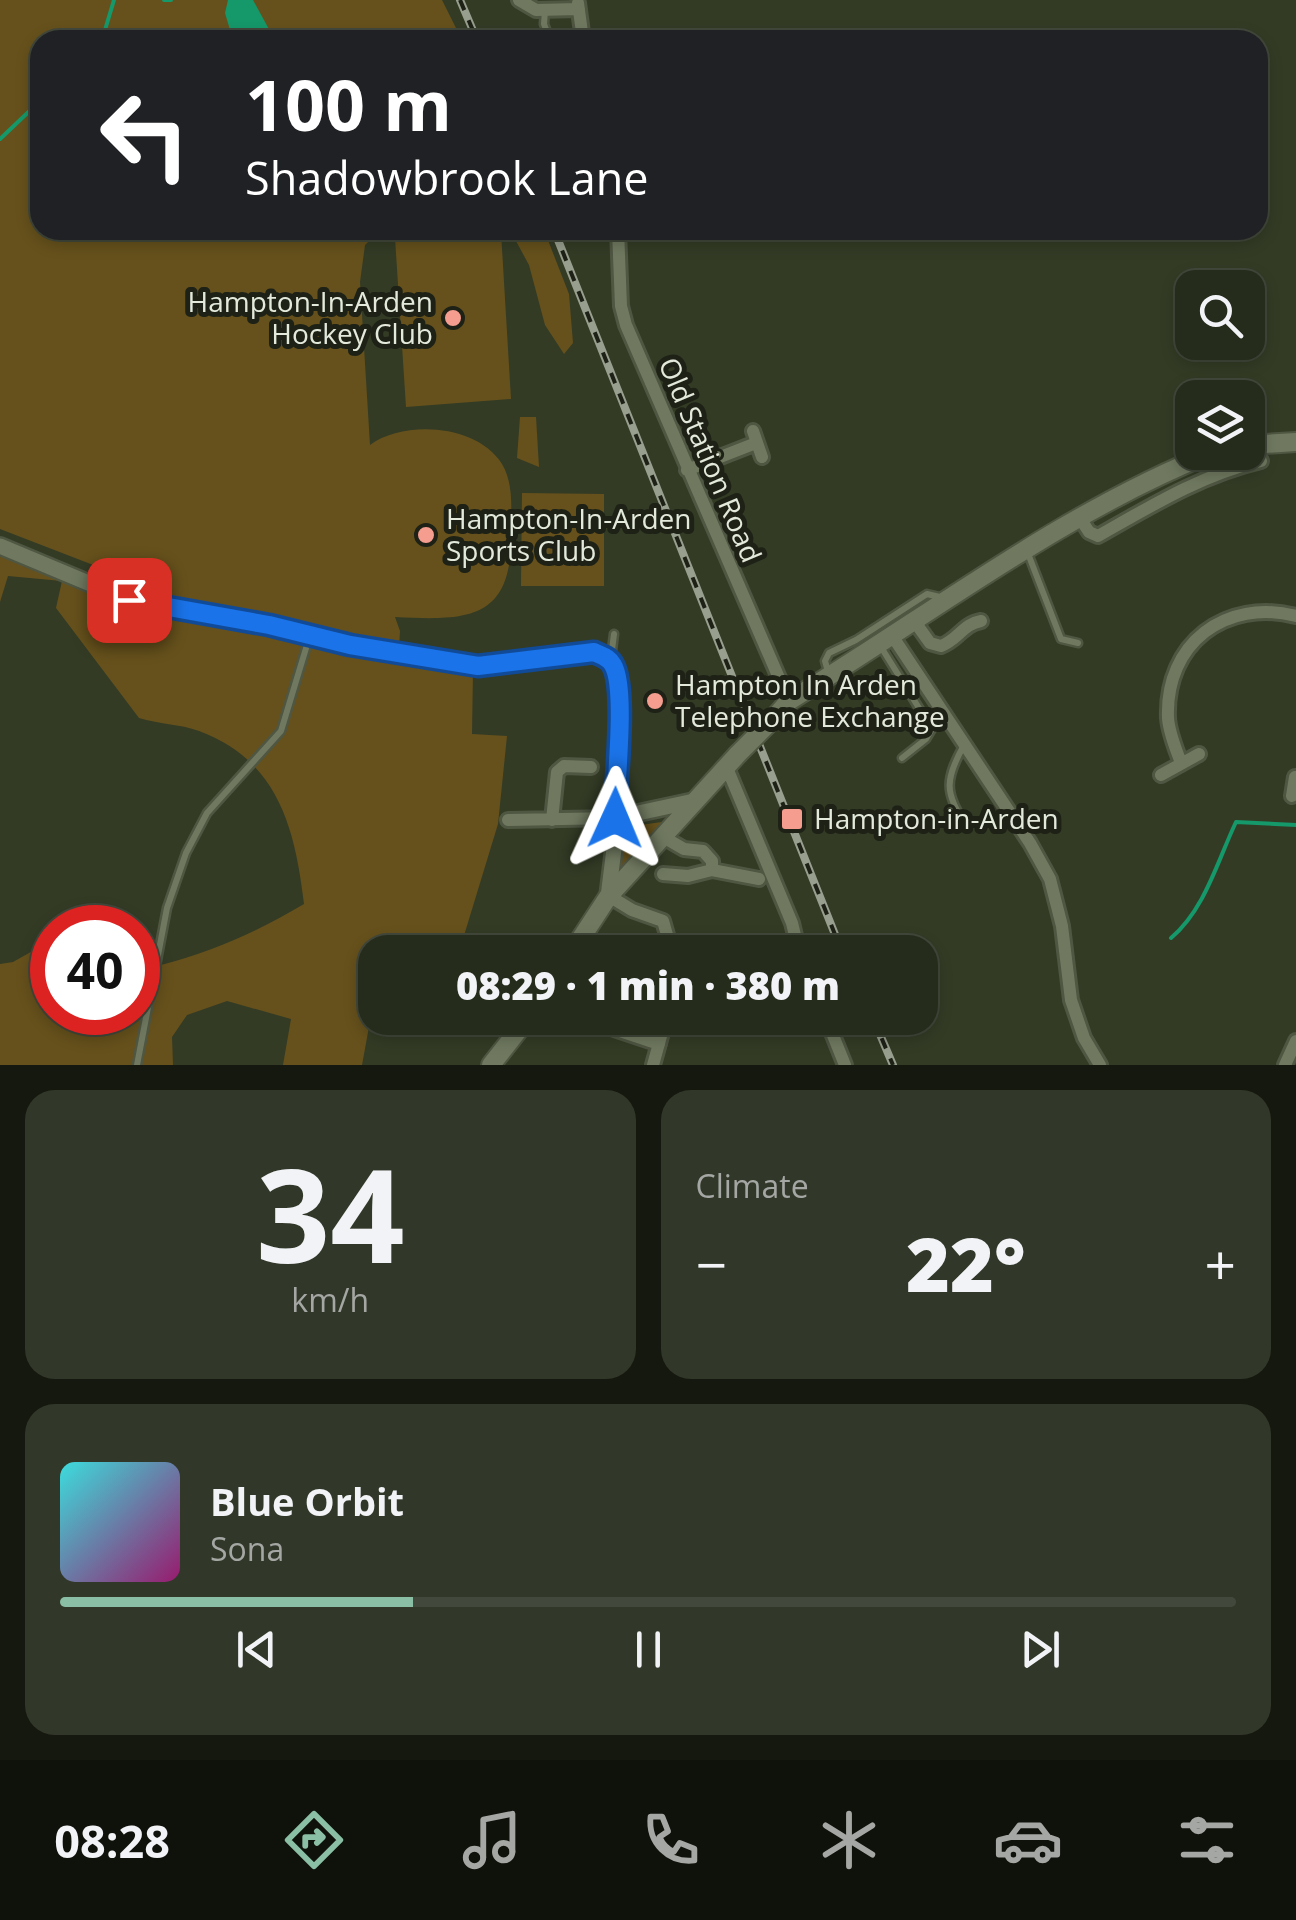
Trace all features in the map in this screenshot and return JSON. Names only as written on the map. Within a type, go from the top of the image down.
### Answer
[{"type":"main road","points":[[1265,444],[1296,442]]},
{"type":"main road","points":[[583,935],[608,896],[789,701],[1080,518],[1175,469]]},
{"type":"main road","points":[[492,1065],[515,1035]]},
{"type":"street","points":[[520,0],[527,7],[545,11],[579,4],[582,30]]},
{"type":"street","name":"Old Station Road","points":[[618,240],[621,306],[626,325],[789,701]]},
{"type":"street","points":[[688,470],[755,437],[762,457]]},
{"type":"street","points":[[1080,518],[1089,532],[1098,536],[1226,470]]},
{"type":"street","points":[[0,546],[129,600],[350,645],[478,666],[594,652],[611,660],[616,670],[619,710],[608,896],[663,921],[667,935]]},
{"type":"street","points":[[1180,763],[1168,721],[1170,697],[1180,660],[1192,643],[1206,628],[1230,616],[1262,610],[1296,616]]},
{"type":"street","points":[[915,622],[930,643],[941,646],[966,626],[981,621]]},
{"type":"street","points":[[887,642],[964,746],[1030,842],[1050,879],[1062,926],[1071,1000],[1084,1038],[1100,1065]]},
{"type":"street","points":[[1161,774],[1198,754]]},
{"type":"street","points":[[732,761],[795,935]]},
{"type":"street","points":[[552,820],[557,772],[564,766],[591,767]]},
{"type":"street","points":[[1279,773],[1296,777],[1292,796]]},
{"type":"street","points":[[508,820],[615,818],[694,801]]},
{"type":"street","points":[[664,838],[708,854],[712,870]]},
{"type":"street","points":[[693,872],[694,851]]},
{"type":"street","points":[[663,874],[688,876],[712,870],[759,879]]},
{"type":"street","points":[[632,1035],[659,1044]]},
{"type":"street","points":[[653,1065],[661,1035]]},
{"type":"street","points":[[833,1035],[845,1065]]},
{"type":"street","points":[[1284,1065],[1296,1041]]},
{"type":"lane","points":[[545,11],[546,30]]},
{"type":"lane","points":[[1027,550],[1061,639],[1078,644]]},
{"type":"lane","points":[[830,676],[825,661],[828,652],[856,640],[927,594],[948,600]]},
{"type":"lane","points":[[137,1065],[168,908],[186,853],[207,813],[281,731],[310,634]]},
{"type":"lane","points":[[611,660],[614,634]]},
{"type":"lane","points":[[887,642],[932,729],[902,758]]},
{"type":"lane","points":[[964,746],[950,774],[950,801],[966,825]]},
{"type":"shaded area","points":[[0,0],[442,0],[457,30],[30,30],[30,240],[370,240],[365,245],[360,282],[370,445],[384,437],[420,429],[458,434],[491,451],[508,480],[510,561],[495,599],[465,615],[395,617],[400,631],[398,665],[473,670],[472,734],[507,736],[498,824],[464,935],[358,935],[358,1035],[367,1035],[362,1065],[283,1065],[291,1019],[227,1001],[187,1015],[172,1037],[173,1065],[0,1065],[0,964],[30,952],[30,1035],[160,1035],[160,963],[235,940],[304,904],[288,824],[265,778],[247,760],[199,731],[139,718],[56,608],[62,581],[8,576],[0,602],[0,556],[171,621],[180,601],[159,598],[101,568],[0,529]]},
{"type":"shaded area","points":[[228,0],[253,0],[269,30],[230,30],[225,13]]},
{"type":"shaded area","name":"Hampton-In-Arden Hockey Club","points":[[395,240],[501,240],[511,399],[406,407]]},
{"type":"shaded area","points":[[515,240],[548,240],[569,294],[573,343],[564,354],[545,325],[529,265]]},
{"type":"shaded area","points":[[520,417],[536,417],[539,467],[517,458]]},
{"type":"shaded area","points":[[522,493],[604,494],[604,586],[521,586]]},
{"type":"shaded area","points":[[669,821],[623,870],[619,870],[626,827]]},
{"type":"waterway","points":[[105,30],[114,0]]},
{"type":"waterway","points":[[164,0],[171,0]]},
{"type":"waterway","points":[[0,139],[30,110]]},
{"type":"waterway","points":[[1171,938],[1201,899],[1236,822],[1296,825]]},
{"type":"railway","points":[[460,0],[473,30]]},
{"type":"railway","points":[[558,240],[835,935]]},
{"type":"railway","points":[[880,1035],[893,1065]]},
{"type":"place","name":"Hampton-In-Arden Hockey Club","points":[[453,318]]},
{"type":"place","name":"Hampton-In-Arden Sports Club","points":[[426,535]]},
{"type":"place","name":"Hampton In Arden Telephone Exchange","points":[[655,701]]},
{"type":"place","name":"Hampton-in-Arden","points":[[792,819]]},
{"type":"route","points":[[129,600],[269,625],[350,645],[478,666],[594,652],[611,660],[616,670],[619,710],[615,818]]}]
